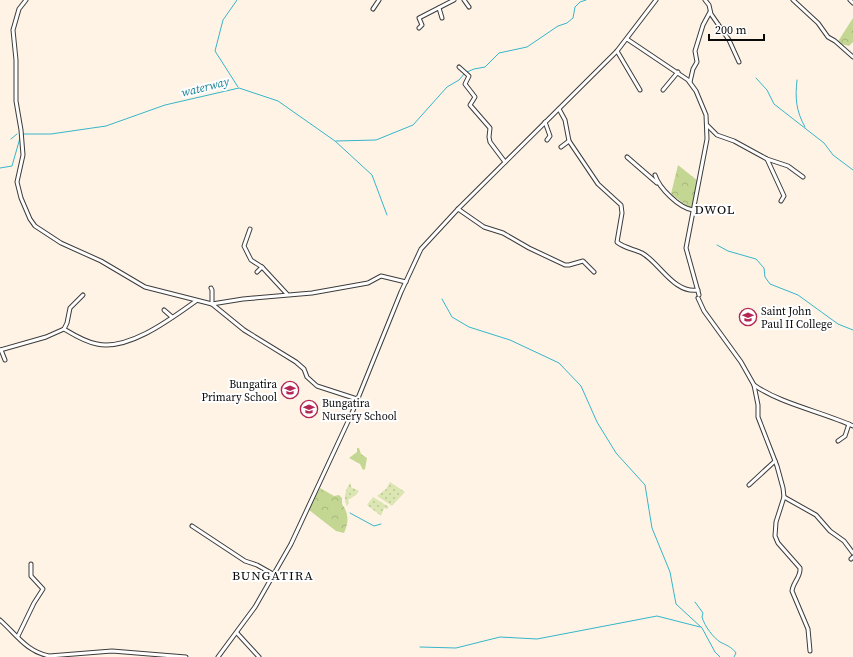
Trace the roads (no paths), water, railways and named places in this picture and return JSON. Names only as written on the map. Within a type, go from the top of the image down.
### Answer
[{"type":"street","points":[[26,0],[19,9],[13,30],[16,60],[16,101],[21,130],[23,155],[17,182],[21,198],[30,219],[38,228],[101,261],[141,285],[196,301],[212,304],[287,294],[312,293],[368,283],[381,276],[406,282]]},
{"type":"street","points":[[373,9],[379,0]]},
{"type":"street","points":[[420,17],[454,0]]},
{"type":"street","points":[[464,0],[469,7]]},
{"type":"street","points":[[218,657],[255,607],[300,526],[357,399],[421,249],[458,209],[617,51],[656,0]]},
{"type":"street","points":[[706,0],[709,5],[710,12],[729,40],[739,62]]},
{"type":"street","points":[[793,0],[818,23],[828,37],[835,41],[853,57]]},
{"type":"street","points":[[850,0],[853,3]]},
{"type":"street","points":[[439,8],[442,18]]},
{"type":"street","points":[[690,82],[693,69],[697,62],[695,51],[703,25],[710,12]]},
{"type":"street","points":[[419,28],[422,26],[419,18],[421,13]]},
{"type":"street","points":[[627,39],[678,72],[690,82],[702,106],[707,125],[705,149],[686,248],[698,290],[698,296],[704,311],[741,362],[754,385],[758,405],[758,417],[775,461],[784,497],[774,533],[778,543],[800,568],[799,575],[792,591],[808,629],[810,651]]},
{"type":"street","points":[[617,51],[640,90]]},
{"type":"street","points":[[459,67],[469,76],[465,84],[475,97],[470,105],[490,128],[490,142],[505,162]]},
{"type":"street","points":[[663,90],[678,72]]},
{"type":"street","points":[[559,109],[566,120],[569,141],[598,184],[621,205],[622,213],[617,242],[642,253],[680,285],[694,291],[698,290]]},
{"type":"street","points":[[545,122],[550,136],[548,140]]},
{"type":"street","points":[[707,125],[717,136],[734,141],[767,159],[787,165],[803,177]]},
{"type":"street","points":[[561,147],[569,141]]},
{"type":"street","points":[[627,157],[685,209],[693,210]]},
{"type":"street","points":[[767,159],[784,196],[781,201]]},
{"type":"street","points":[[655,174],[657,183]]},
{"type":"street","points":[[458,209],[484,227],[503,233],[529,248],[565,265],[569,266],[583,261],[594,272]]},
{"type":"street","points":[[250,229],[244,246],[251,260],[262,267],[287,294]]},
{"type":"street","points":[[257,272],[262,267]]},
{"type":"street","points":[[211,288],[212,304]]},
{"type":"street","points":[[5,360],[0,350],[50,335],[64,328],[67,324],[70,308],[84,296]]},
{"type":"street","points":[[64,328],[85,340],[96,344],[108,345],[132,341],[196,301]]},
{"type":"street","points":[[212,304],[244,330],[296,362],[306,372],[307,377],[317,386],[357,399]]},
{"type":"street","points":[[164,310],[172,317]]},
{"type":"street","points":[[754,385],[820,415],[853,426]]},
{"type":"street","points":[[838,441],[845,436],[849,424]]},
{"type":"street","points":[[749,485],[775,461]]},
{"type":"street","points":[[784,497],[816,515],[830,531],[844,541],[853,553]]},
{"type":"street","points":[[192,526],[245,561],[257,565],[273,574]]},
{"type":"street","points":[[18,636],[34,603],[43,589],[31,576],[31,564]]},
{"type":"street","points":[[0,620],[18,636],[21,642],[30,649],[49,656],[112,650],[186,657]]},
{"type":"street","points":[[237,633],[259,657]]},
{"type":"waterway","points":[[237,0],[223,20],[215,51],[238,87]]},
{"type":"waterway","points":[[467,72],[485,67],[499,53],[527,47],[558,26],[567,23],[573,18],[575,7],[580,2],[586,0]]},
{"type":"waterway","points":[[336,141],[376,140],[413,125],[447,87],[459,80],[464,74]]},
{"type":"waterway","points":[[756,78],[767,90],[774,104],[824,143],[833,155],[853,170]]},
{"type":"waterway","points":[[797,80],[797,104],[805,127]]},
{"type":"waterway","name":"waterway","points":[[22,134],[51,134],[106,126],[165,105],[239,88],[278,101],[335,141],[372,175],[387,215]]},
{"type":"waterway","points":[[11,139],[17,134]]},
{"type":"waterway","name":"waterway","points":[[0,168],[12,166],[20,138]]},
{"type":"waterway","points":[[717,245],[728,251],[756,259],[764,268],[765,277],[770,284],[798,295],[838,324],[853,330]]},
{"type":"waterway","points":[[442,299],[452,317],[469,327],[510,340],[559,363],[581,386],[597,422],[616,453],[645,485],[652,528],[670,572],[676,604],[702,628],[715,652],[720,657]]},
{"type":"waterway","points":[[350,513],[374,526],[381,524]]},
{"type":"waterway","points":[[695,602],[703,613],[702,617],[705,624],[720,642],[729,646],[736,653],[734,657]]},
{"type":"waterway","points":[[420,647],[456,648],[500,637],[537,639],[657,616],[700,627]]},
{"type":"place","name":"Saint John Paul II College","points":[[748,317]]},
{"type":"place","name":"Bungatira Primary School","points":[[290,390]]},
{"type":"place","name":"Bungatira Nursery School","points":[[309,409]]},
{"type":"district","name":"DWOL","points":[[715,209]]},
{"type":"district","name":"BUNGATIRA","points":[[273,575]]}]
